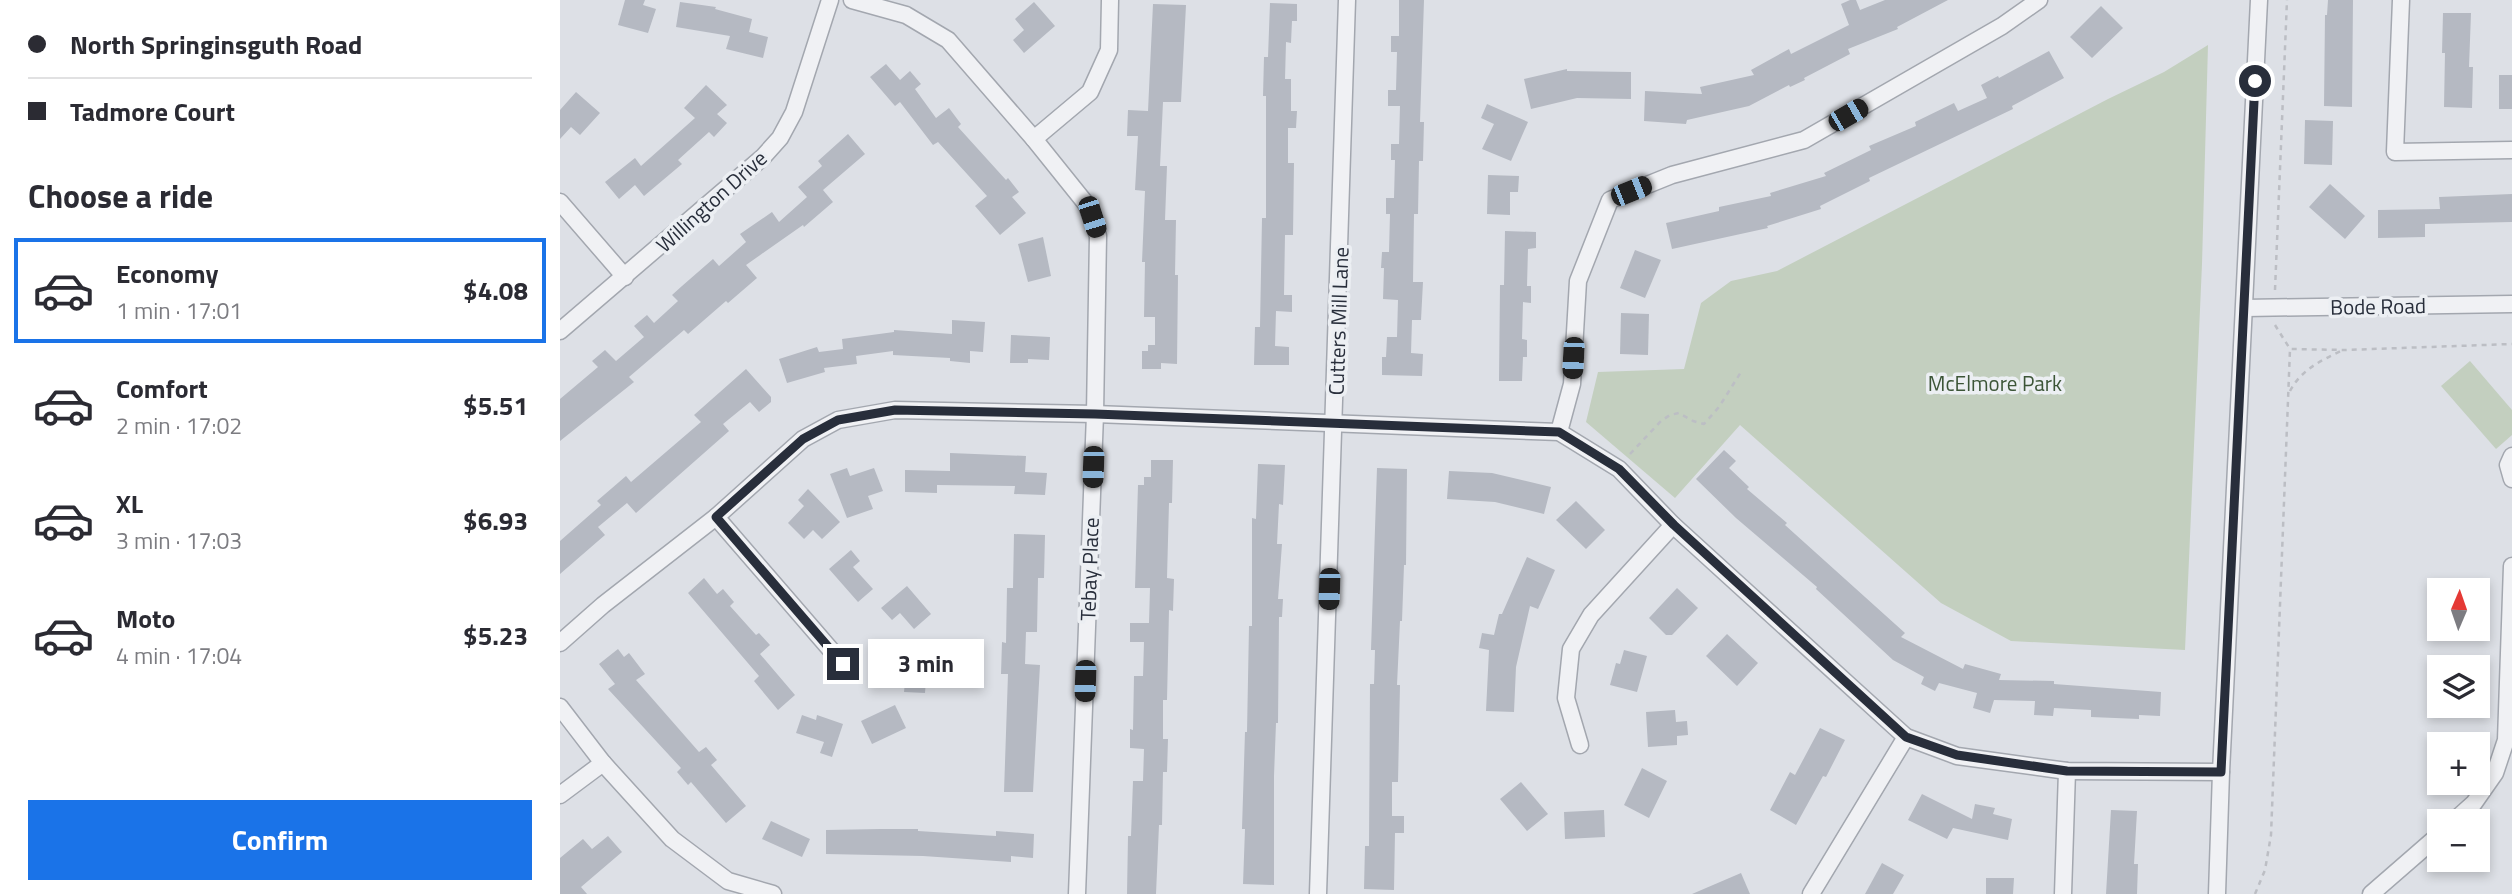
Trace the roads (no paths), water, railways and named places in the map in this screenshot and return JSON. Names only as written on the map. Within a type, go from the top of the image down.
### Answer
[{"type":"street","name":"Willington Drive","points":[[560,331],[763,157],[780,138],[794,112],[830,0]]},
{"type":"street","name":"Tebay Place","points":[[852,0],[906,15],[948,40],[1087,205],[1098,236],[1095,414],[1076,894]]},
{"type":"street","points":[[1034,139],[1090,92],[1109,50],[1110,0]]},
{"type":"street","name":"Cutters Mill Lane","points":[[1318,894],[1347,0]]},
{"type":"street","points":[[1559,432],[1572,384],[1578,281],[1610,200],[1672,175],[1804,140],[2002,26],[2039,0]]},
{"type":"street","points":[[2217,894],[2259,0]]},
{"type":"street","points":[[2401,0],[2395,152],[2512,150]]},
{"type":"street","points":[[560,202],[625,277]]},
{"type":"street","name":"Bode Road","points":[[2245,308],[2512,304]]},
{"type":"street","points":[[560,643],[716,517],[803,439],[838,420],[895,410],[1095,414],[1559,432],[1619,469],[1674,525],[1906,737],[1957,755],[2067,771],[2221,772]]},
{"type":"street","points":[[2512,456],[2508,465],[2512,479]]},
{"type":"street","points":[[716,517],[843,664]]},
{"type":"street","points":[[1580,745],[1566,698],[1571,649],[1591,614],[1674,525]]},
{"type":"street","points":[[2467,809],[2495,773],[2509,738],[2512,566]]},
{"type":"street","points":[[560,707],[603,763],[672,839],[728,881],[773,894]]},
{"type":"street","points":[[1811,894],[1906,737]]},
{"type":"street","points":[[560,795],[603,763]]},
{"type":"street","points":[[2063,894],[2067,771]]},
{"type":"street","points":[[2371,894],[2427,845]]},
{"type":"park label","name":"McElmore Park","points":[[1995,383]]}]
